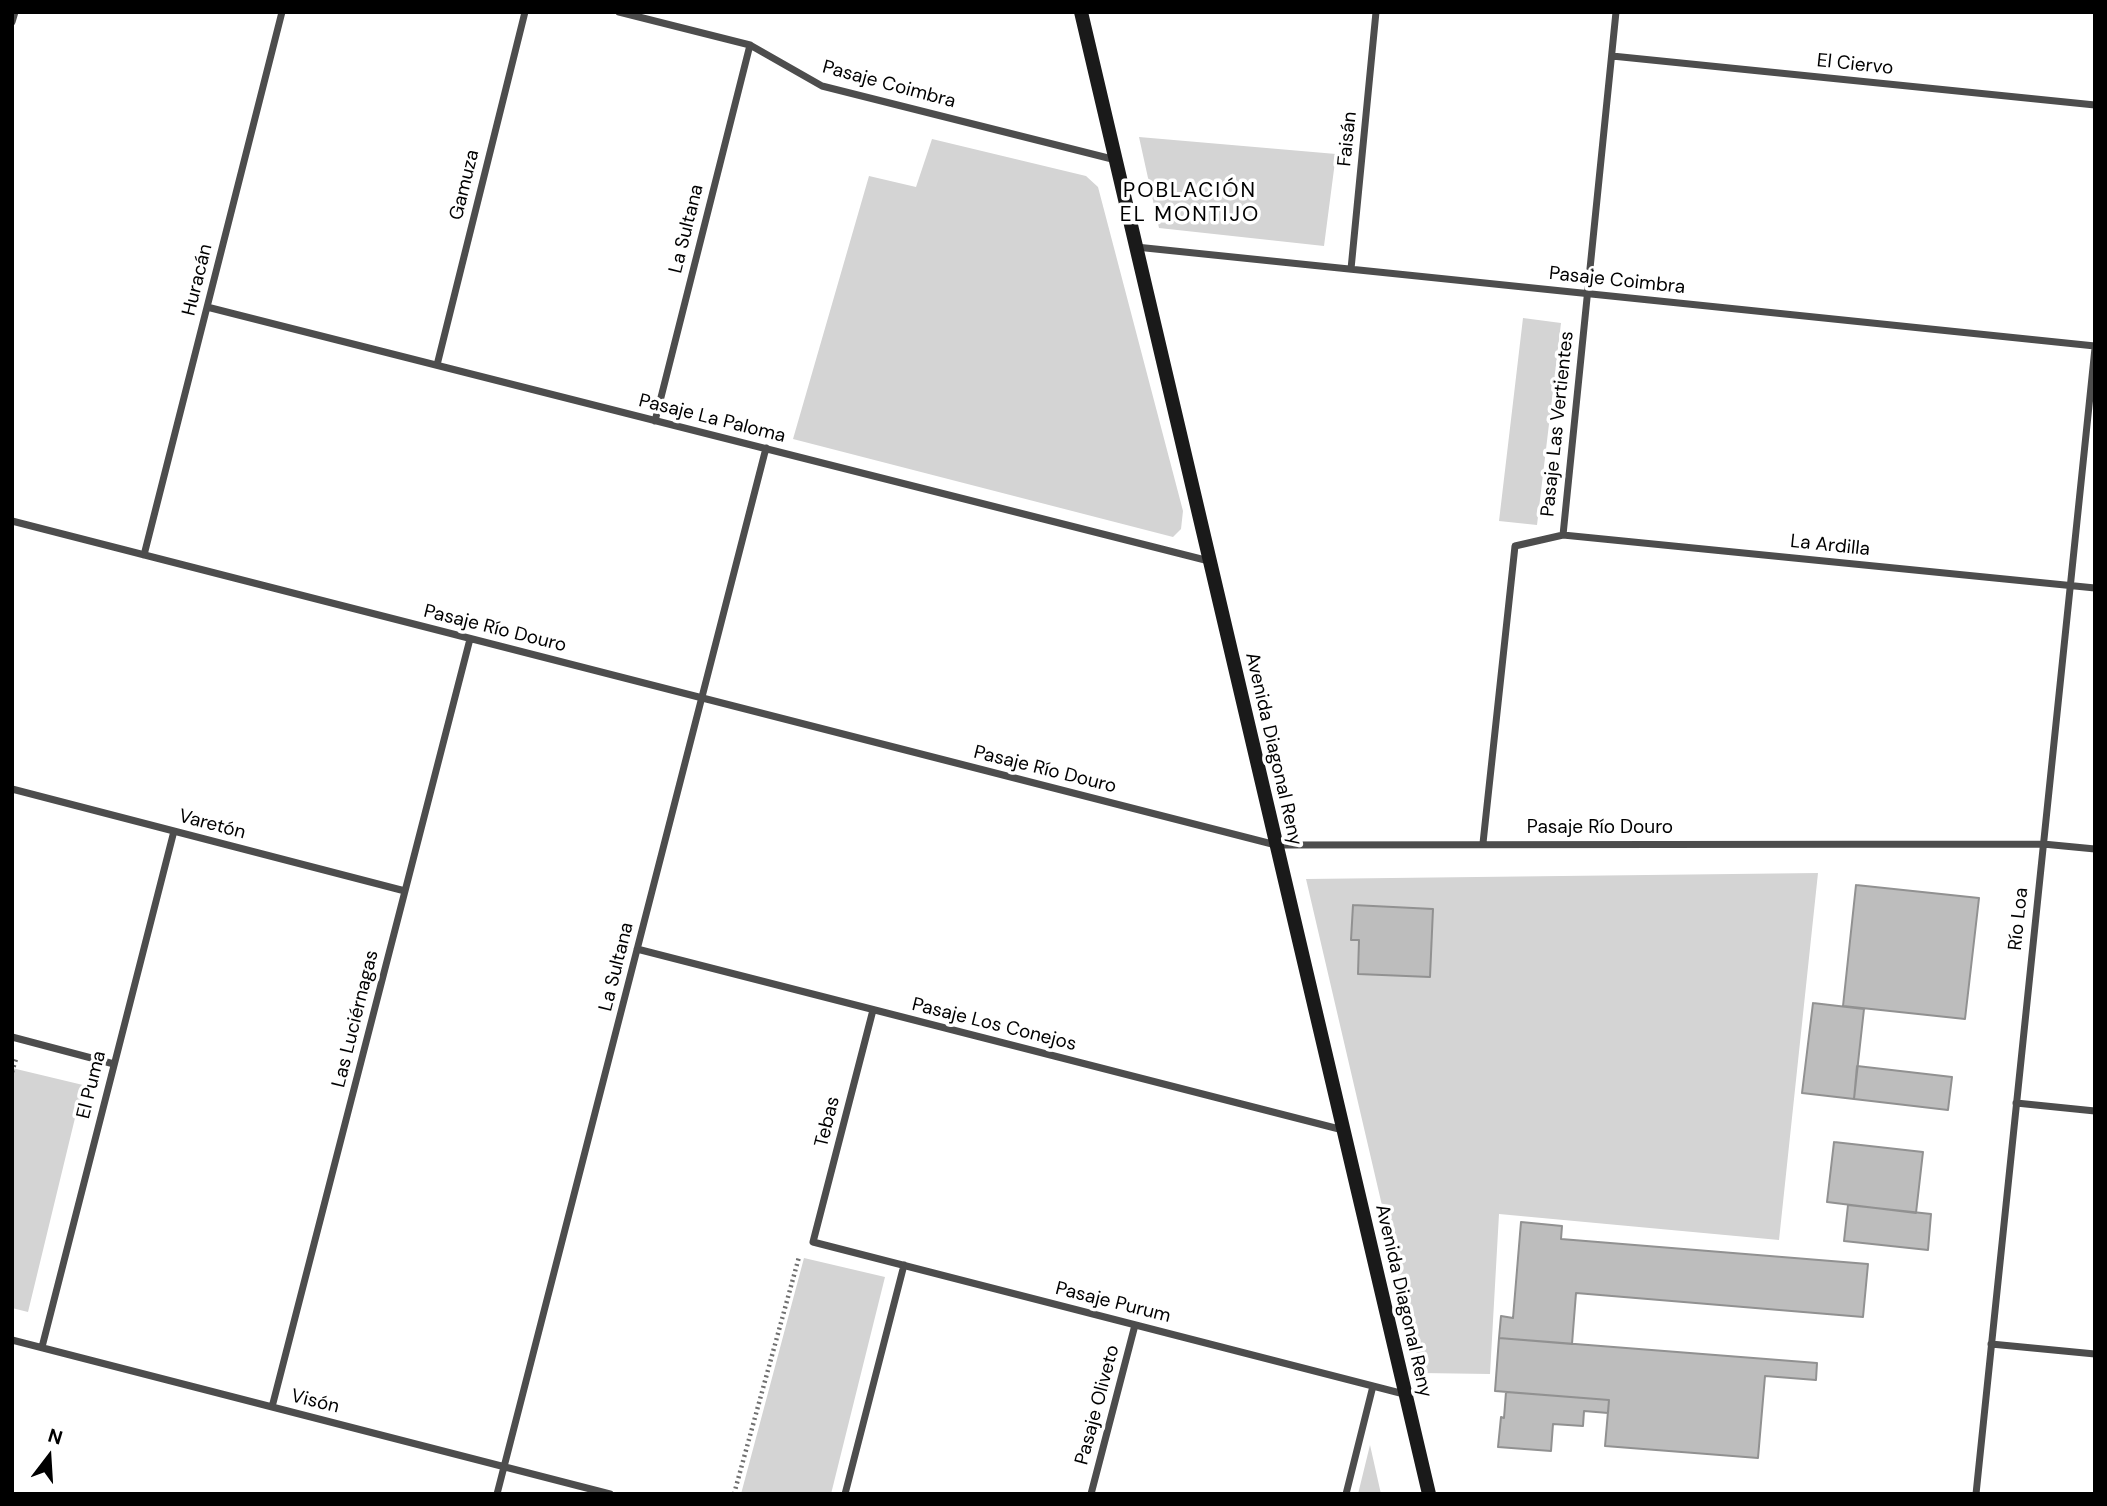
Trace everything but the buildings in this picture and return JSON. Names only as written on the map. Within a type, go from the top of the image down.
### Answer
[{"type":"street","points":[[12,22],[15,12]]},
{"type":"street","name":"Huracán","points":[[144,555],[282,12]]},
{"type":"street","name":"Gamuza","points":[[437,365],[525,12]]},
{"type":"street","name":"Pasaje Coimbra","points":[[620,12],[750,45],[822,86],[1116,160]]},
{"type":"street","name":"Avenida Diagonal Reny","points":[[1082,12],[1429,1494]]},
{"type":"street","name":"Faisán","points":[[1351,269],[1376,12]]},
{"type":"street","name":"Pasaje Las Vertientes","points":[[1483,844],[1515,546],[1563,534],[1616,12]]},
{"type":"street","name":"La Sultana","points":[[655,421],[750,45]]},
{"type":"street","name":"El Ciervo","points":[[1612,56],[2095,105]]},
{"type":"street","name":"Pasaje Coimbra","points":[[1136,247],[2095,347]]},
{"type":"street","name":"Pasaje La Paloma","points":[[207,307],[1209,561]]},
{"type":"street","name":"Río Loa","points":[[1976,1494],[2095,347]]},
{"type":"street","name":"La Sultana","points":[[497,1494],[766,448]]},
{"type":"street","name":"Pasaje Río Douro","points":[[12,521],[1276,845],[2043,844],[2095,849]]},
{"type":"street","name":"La Ardilla","points":[[1563,534],[2095,588]]},
{"type":"street","name":"Las Luciérnagas","points":[[272,1407],[470,639]]},
{"type":"street","name":"Varetón","points":[[12,789],[405,891]]},
{"type":"street","name":"El Puma","points":[[42,1347],[174,831]]},
{"type":"street","name":"Pasaje Los Conejos","points":[[637,949],[1343,1130]]},
{"type":"street","name":"Tebas","points":[[813,1242],[873,1010]]},
{"type":"street","points":[[12,1037],[114,1064]]},
{"type":"street","points":[[2016,1103],[2095,1111]]},
{"type":"street","name":"Pasaje Purum","points":[[813,1242],[1405,1395]]},
{"type":"street","points":[[845,1494],[904,1265]]},
{"type":"street","name":"Pasaje Oliveto","points":[[1091,1494],[1135,1325]]},
{"type":"street","name":"Visón","points":[[12,1340],[610,1494]]},
{"type":"street","points":[[1991,1344],[2095,1354]]},
{"type":"street","points":[[1346,1494],[1373,1386]]},
{"type":"path","points":[[734,1494],[800,1252],[813,1242]]},
{"type":"shaded area","points":[[1139,137],[1336,154],[1324,246],[1159,228]]},
{"type":"shaded area","points":[[932,139],[1086,176],[1098,187],[1183,511],[1181,529],[1173,537],[793,439],[869,176],[916,187]]},
{"type":"shaded area","points":[[1523,318],[1561,323],[1537,525],[1499,521]]},
{"type":"shaded area","points":[[1818,873],[1779,1240],[1499,1214],[1490,1374],[1421,1373],[1306,879]]},
{"type":"shaded area","points":[[12,1068],[83,1085],[28,1312],[12,1308]]},
{"type":"shaded area","points":[[804,1258],[885,1277],[831,1494],[741,1494]]},
{"type":"shaded area","points":[[1370,1445],[1381,1494],[1358,1494]]},
{"type":"district","name":"POBLACIÓN EL MONTIJO","points":[[1190,203]]}]
